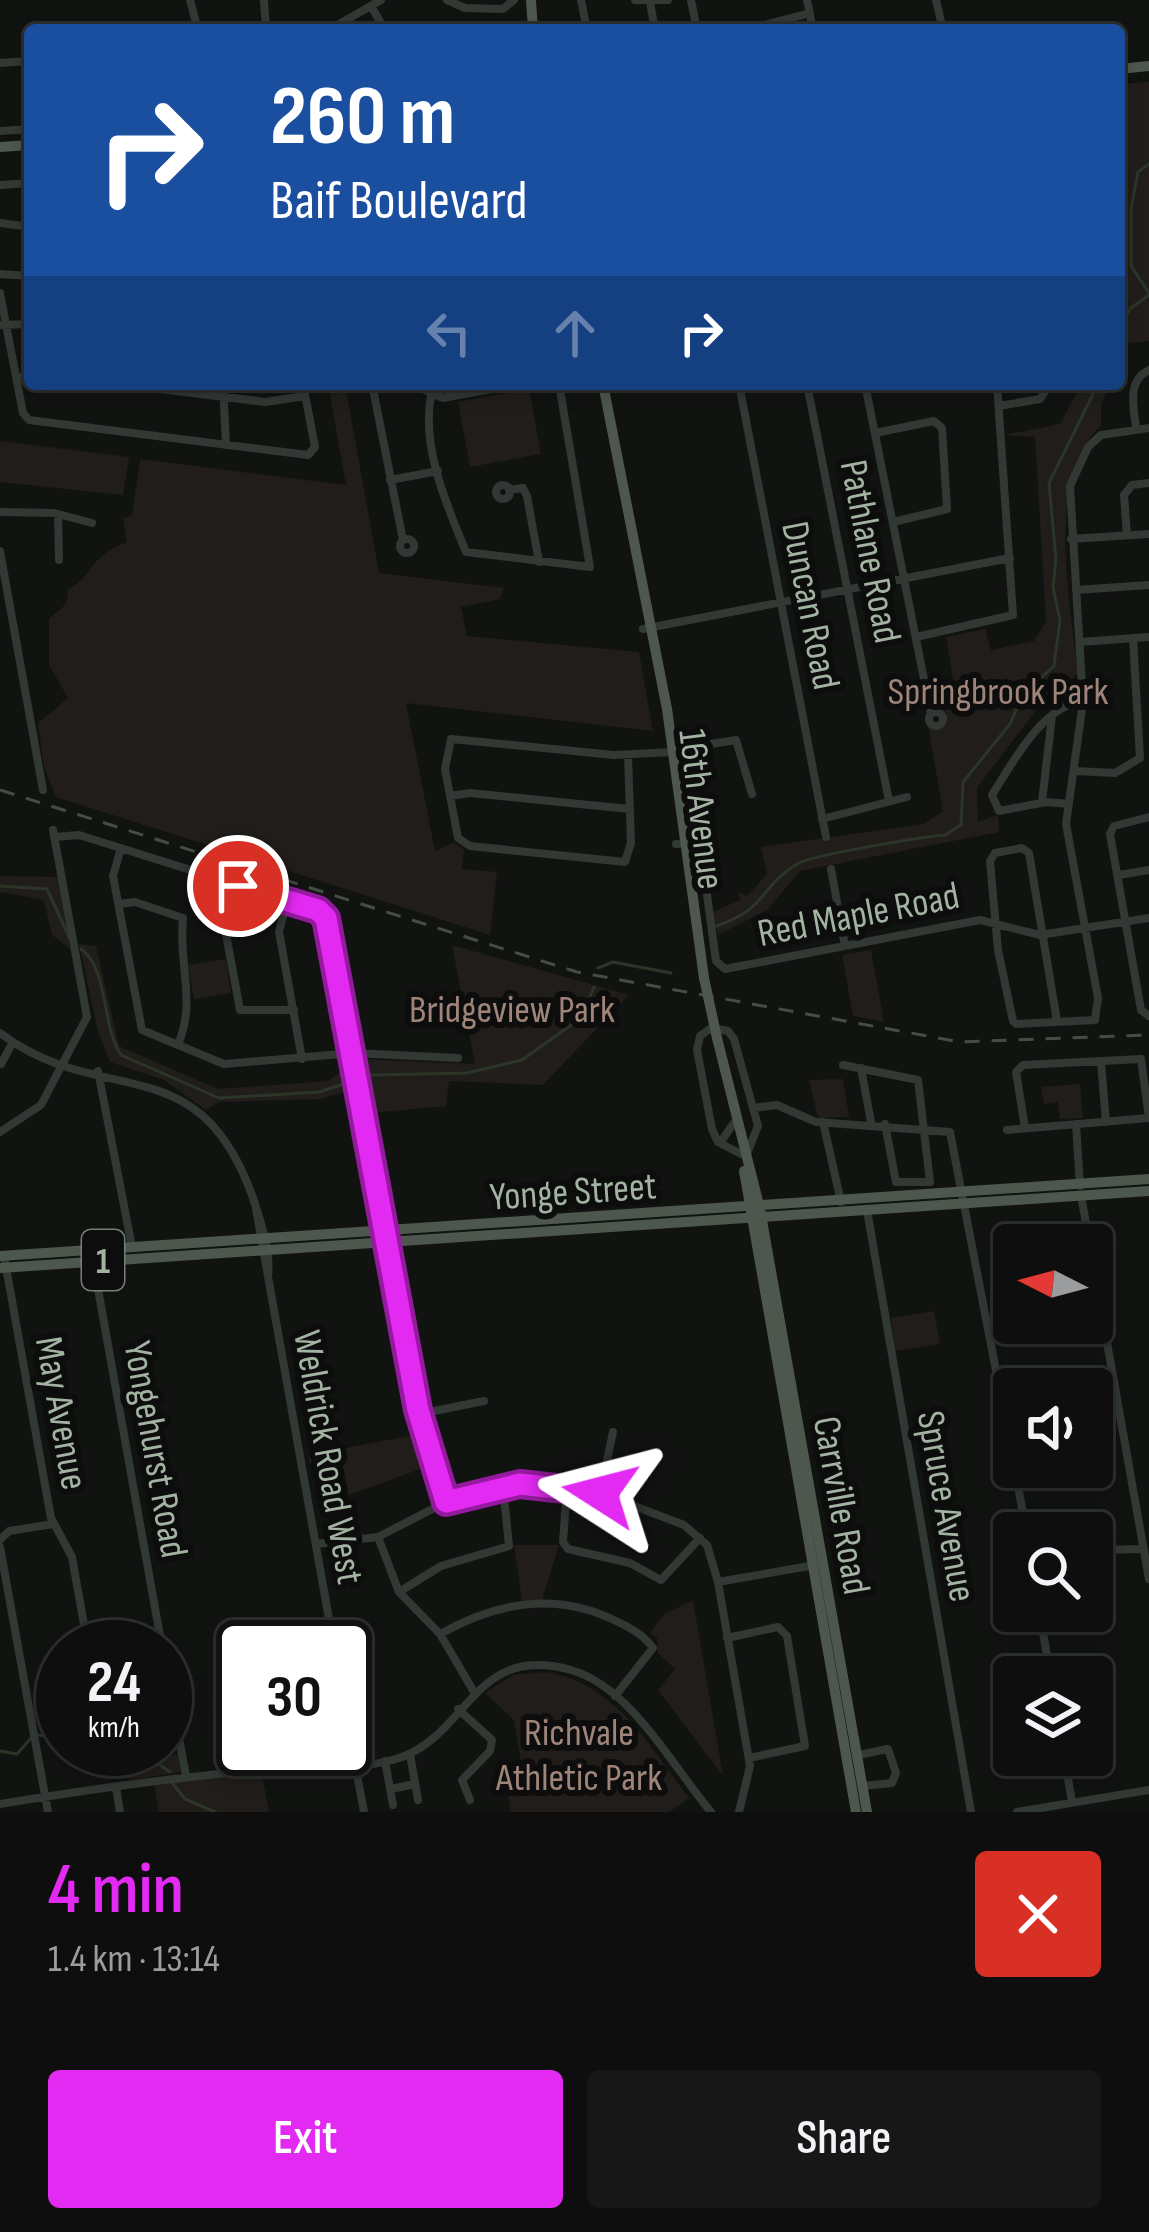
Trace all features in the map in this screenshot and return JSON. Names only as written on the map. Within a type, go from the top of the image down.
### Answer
[{"type":"main road","name":"16th Avenue","points":[[601,390],[670,750],[701,978],[756,1215]]},
{"type":"main road","name":"Yonge Street","points":[[1081,1191],[1149,1179]]},
{"type":"main road","name":"Yonge Street","points":[[756,1215],[841,1204],[1149,1191]]},
{"type":"main road","name":"Yonge Street","points":[[3,1262],[132,1248],[263,1245],[867,1210],[965,1198]]},
{"type":"main road","name":"Carrville Road","points":[[756,1215],[844,1711],[856,1812]]},
{"type":"main road","name":"Yonge Street","points":[[3,1262],[94,1261],[263,1245]]},
{"type":"main road","name":"Carrville Road","points":[[844,1711],[867,1812]]},
{"type":"street","points":[[340,24],[381,0]]},
{"type":"street","points":[[447,0],[464,8],[503,9],[514,0]]},
{"type":"street","points":[[634,0],[668,0]]},
{"type":"street","points":[[807,0],[812,24]]},
{"type":"street","points":[[371,6],[382,24]]},
{"type":"street","points":[[769,24],[810,13]]},
{"type":"street","points":[[0,293],[3,324],[29,420],[314,452],[304,390]]},
{"type":"street","points":[[1136,428],[1133,390],[1138,376],[1149,370]]},
{"type":"street","points":[[16,378],[24,377]]},
{"type":"street","points":[[168,390],[265,402],[305,397]]},
{"type":"street","points":[[223,390],[226,445]]},
{"type":"street","points":[[373,390],[403,540]]},
{"type":"street","points":[[422,390],[431,396],[459,390]]},
{"type":"street","points":[[431,396],[443,500],[466,552],[586,567],[593,562],[560,390]]},
{"type":"street","name":"Duncan Road","points":[[740,390],[826,837]]},
{"type":"street","name":"Pathlane Road","points":[[807,390],[889,801]]},
{"type":"street","points":[[867,390],[931,714]]},
{"type":"street","points":[[916,637],[1012,618],[998,390]]},
{"type":"street","points":[[999,406],[1040,399],[1046,390]]},
{"type":"street","points":[[875,433],[934,421],[942,428],[947,509],[893,522]]},
{"type":"street","points":[[1057,1022],[1029,854],[1022,848],[995,853],[990,861],[1012,1021],[1057,1022],[1093,1020],[1099,1014],[1068,841],[1083,703],[1070,486],[1088,447],[1106,432],[1149,428]]},
{"type":"street","points":[[390,480],[438,470]]},
{"type":"street","points":[[1126,535],[1124,495],[1132,485],[1149,483]]},
{"type":"street","points":[[509,490],[525,491],[538,562]]},
{"type":"street","points":[[0,512],[58,514],[92,523]]},
{"type":"street","points":[[58,514],[59,560]]},
{"type":"street","points":[[1072,539],[1149,534]]},
{"type":"street","points":[[0,551],[43,790]]},
{"type":"street","points":[[647,628],[1010,558]]},
{"type":"street","points":[[1076,590],[1149,585]]},
{"type":"street","points":[[1080,642],[1149,637]]},
{"type":"street","points":[[1074,771],[1115,772],[1140,758],[1133,638]]},
{"type":"street","points":[[1069,805],[1042,802],[1000,811],[992,796],[1052,716],[1067,704],[1083,703]]},
{"type":"street","points":[[1042,802],[1052,716]]},
{"type":"street","points":[[628,754],[630,856],[619,862],[465,845],[458,838],[446,746],[456,737],[628,754],[736,740],[752,794]]},
{"type":"street","points":[[451,796],[470,793],[629,809]]},
{"type":"street","points":[[822,818],[907,796]]},
{"type":"street","points":[[1149,817],[1110,829],[1141,1010],[1149,1016]]},
{"type":"street","points":[[0,1132],[33,1114],[66,1063],[87,1017],[54,834],[79,835],[318,910],[326,918],[419,1414],[446,1502]]},
{"type":"street","name":"16th Avenue","points":[[680,844],[701,850],[718,967]]},
{"type":"street","points":[[121,848],[112,876],[142,1030],[224,1064],[352,1053],[458,1058]]},
{"type":"street","points":[[831,868],[845,946]]},
{"type":"street","points":[[1119,875],[1149,870]]},
{"type":"street","points":[[238,886],[226,934],[240,1010],[293,1010]]},
{"type":"street","points":[[287,900],[279,932],[302,1059]]},
{"type":"street","points":[[119,904],[135,902],[183,918],[180,943],[190,1008],[178,1042]]},
{"type":"street","name":"Red Maple Road","points":[[718,967],[997,921],[1044,934],[1149,918]]},
{"type":"street","points":[[715,1027],[733,1036],[758,1126],[753,1135],[745,1152],[721,1142],[712,1129],[697,1050],[707,1029],[715,1027]]},
{"type":"street","name":"Weldrick Road West","points":[[0,1033],[66,1063],[160,1089],[202,1114],[242,1162],[263,1245],[329,1620]]},
{"type":"street","points":[[1,1064],[13,1042]]},
{"type":"street","points":[[1007,1130],[1149,1118],[1143,1061],[1019,1066],[1025,1127]]},
{"type":"street","points":[[1101,1062],[1106,1122]]},
{"type":"street","points":[[843,1064],[928,1080]]},
{"type":"street","points":[[861,1068],[871,1122]]},
{"type":"street","points":[[98,1071],[132,1248]]},
{"type":"street","points":[[885,1124],[895,1178],[904,1185],[932,1180],[916,1078]]},
{"type":"street","points":[[753,1108],[785,1107],[823,1122],[871,1122],[950,1132],[996,1368]]},
{"type":"street","points":[[823,1122],[841,1204]]},
{"type":"street","points":[[1076,1124],[1086,1224]]},
{"type":"street","points":[[721,1142],[737,1125],[753,1135]]},
{"type":"street","name":"Spruce Avenue","points":[[867,1210],[971,1812]]},
{"type":"street","name":"Yongehurst Road","points":[[94,1261],[157,1620]]},
{"type":"street","name":"May Avenue","points":[[3,1262],[53,1525],[9,1531],[0,1544],[48,1812]]},
{"type":"street","points":[[1108,1344],[1149,1579]]},
{"type":"street","points":[[419,1414],[484,1402]]},
{"type":"street","points":[[600,1493],[613,1432]]},
{"type":"street","points":[[316,1544],[379,1537],[446,1502],[503,1486],[567,1487],[600,1493],[651,1509],[700,1538],[711,1554],[718,1582],[749,1758],[750,1781],[739,1812]]},
{"type":"street","points":[[399,1592],[441,1566],[509,1546],[503,1486]]},
{"type":"street","points":[[567,1487],[563,1542],[568,1549],[630,1563],[661,1580],[700,1538]]},
{"type":"street","points":[[1137,1507],[1149,1507]]},
{"type":"street","points":[[53,1525],[72,1557],[83,1620]]},
{"type":"street","points":[[379,1537],[399,1592],[440,1634],[474,1692]]},
{"type":"street","points":[[1113,1550],[1144,1549]]},
{"type":"street","points":[[718,1582],[818,1565]]},
{"type":"street","points":[[440,1634],[507,1606],[557,1603],[592,1611],[630,1628],[653,1648],[615,1696]]},
{"type":"street","points":[[727,1637],[778,1627],[787,1636],[805,1745],[749,1758]]},
{"type":"street","points":[[372,1763],[410,1754],[498,1674],[541,1666],[586,1676],[615,1696],[711,1812]]},
{"type":"street","points":[[458,1709],[492,1744],[462,1780],[470,1800]]},
{"type":"street","points":[[856,1756],[885,1748],[893,1754],[894,1781],[862,1785]]},
{"type":"street","points":[[410,1754],[418,1800]]},
{"type":"street","points":[[386,1761],[393,1805]]},
{"type":"street","points":[[0,1804],[186,1776]]},
{"type":"street","points":[[358,1776],[364,1812]]},
{"type":"street","points":[[1068,1776],[1072,1802]]},
{"type":"street","points":[[391,1789],[416,1784]]},
{"type":"street","points":[[116,1787],[120,1812]]},
{"type":"street","points":[[1016,1812],[1149,1790]]},
{"type":"street","points":[[1110,1795],[1113,1812]]},
{"type":"green space","points":[[1149,82],[1149,341],[1128,343],[1125,350],[1125,84]]},
{"type":"green space","points":[[329,390],[346,390],[379,573],[504,588],[500,599],[461,607],[467,636],[639,652],[653,731],[406,703],[435,851],[454,842],[464,850],[462,869],[497,872],[490,935],[56,797],[44,767],[38,723],[68,698],[49,665],[49,619],[66,604],[68,590],[99,559],[127,542],[123,518],[132,516],[140,459],[346,485]]},
{"type":"green space","points":[[529,390],[541,454],[470,467],[458,402]]},
{"type":"green space","name":"Springbrook Park","points":[[1078,390],[1107,390],[1101,405],[1101,426],[1083,448],[1072,476],[1067,508],[1067,578],[1078,674],[1039,706],[977,788],[978,822],[998,815],[999,832],[800,871],[767,910],[718,935],[713,912],[740,900],[739,892],[747,896],[767,874],[761,847],[924,824],[943,811],[928,726],[944,725],[945,706],[957,703],[946,637],[985,629],[991,650],[1034,641],[1046,621],[1035,437],[1004,435],[1060,424]]},
{"type":"green space","points":[[0,441],[129,457],[123,495],[0,482]]},
{"type":"green space","points":[[0,876],[58,877],[70,949],[52,935],[44,900],[0,892]]},
{"type":"green space","points":[[79,944],[96,946],[119,1046],[218,1089],[328,1081],[346,1068],[350,1090],[321,1099],[219,1102],[206,1110],[164,1080],[110,1062],[98,1032]]},
{"type":"green space","name":"Bridgeview Park","points":[[452,945],[629,995],[543,1085],[449,1081],[446,1106],[370,1113],[358,1059],[475,1064]]},
{"type":"green space","points":[[871,950],[884,1022],[853,1016],[842,955]]},
{"type":"green space","points":[[226,959],[231,993],[194,999],[188,965]]},
{"type":"green space","points":[[843,1079],[849,1117],[818,1118],[809,1080]]},
{"type":"green space","points":[[1080,1084],[1083,1118],[1060,1119],[1058,1102],[1044,1104],[1041,1087]]},
{"type":"green space","points":[[934,1311],[940,1344],[895,1351],[891,1318]]},
{"type":"green space","points":[[415,1435],[426,1467],[349,1495],[341,1459],[310,1464],[308,1455]]},
{"type":"green space","points":[[514,1545],[559,1545],[542,1600],[522,1601]]},
{"type":"green space","points":[[693,1600],[723,1776],[658,1690],[675,1669],[658,1653],[657,1638],[650,1633],[663,1615]]},
{"type":"green space","name":"Richvale Athletic Park","points":[[546,1672],[593,1689],[612,1703],[689,1798],[669,1812],[511,1812],[506,1786],[522,1768],[514,1720],[485,1693],[513,1675]]},
{"type":"green space","points":[[262,1776],[269,1812],[159,1812],[154,1784]]},
{"type":"waterway","points":[[1149,164],[1138,172],[1131,209],[1131,266],[1149,293]]},
{"type":"waterway","points":[[1125,318],[1149,295]]},
{"type":"waterway","points":[[716,926],[745,912],[785,873],[806,860],[945,835],[961,825],[963,782],[1010,724],[1023,694],[1054,666],[1060,620],[1053,587],[1056,559],[1049,483],[1095,390]]},
{"type":"waterway","points":[[0,886],[47,889],[70,939]]},
{"type":"waterway","points":[[81,949],[101,983],[110,1029],[121,1055],[219,1098],[319,1092],[372,1075],[467,1073],[522,1060],[581,1018],[594,987]]},
{"type":"waterway","points":[[598,968],[613,962],[671,973]]},
{"type":"waterway","points":[[0,1751],[17,1754],[31,1738]]},
{"type":"waterway","points":[[173,1784],[185,1799],[215,1812]]},
{"type":"railway","points":[[0,790],[577,972],[960,1042],[1149,1035]]},
{"type":"route","points":[[238,886],[318,910],[326,918],[418,1410],[446,1502],[520,1484],[600,1493]]}]
